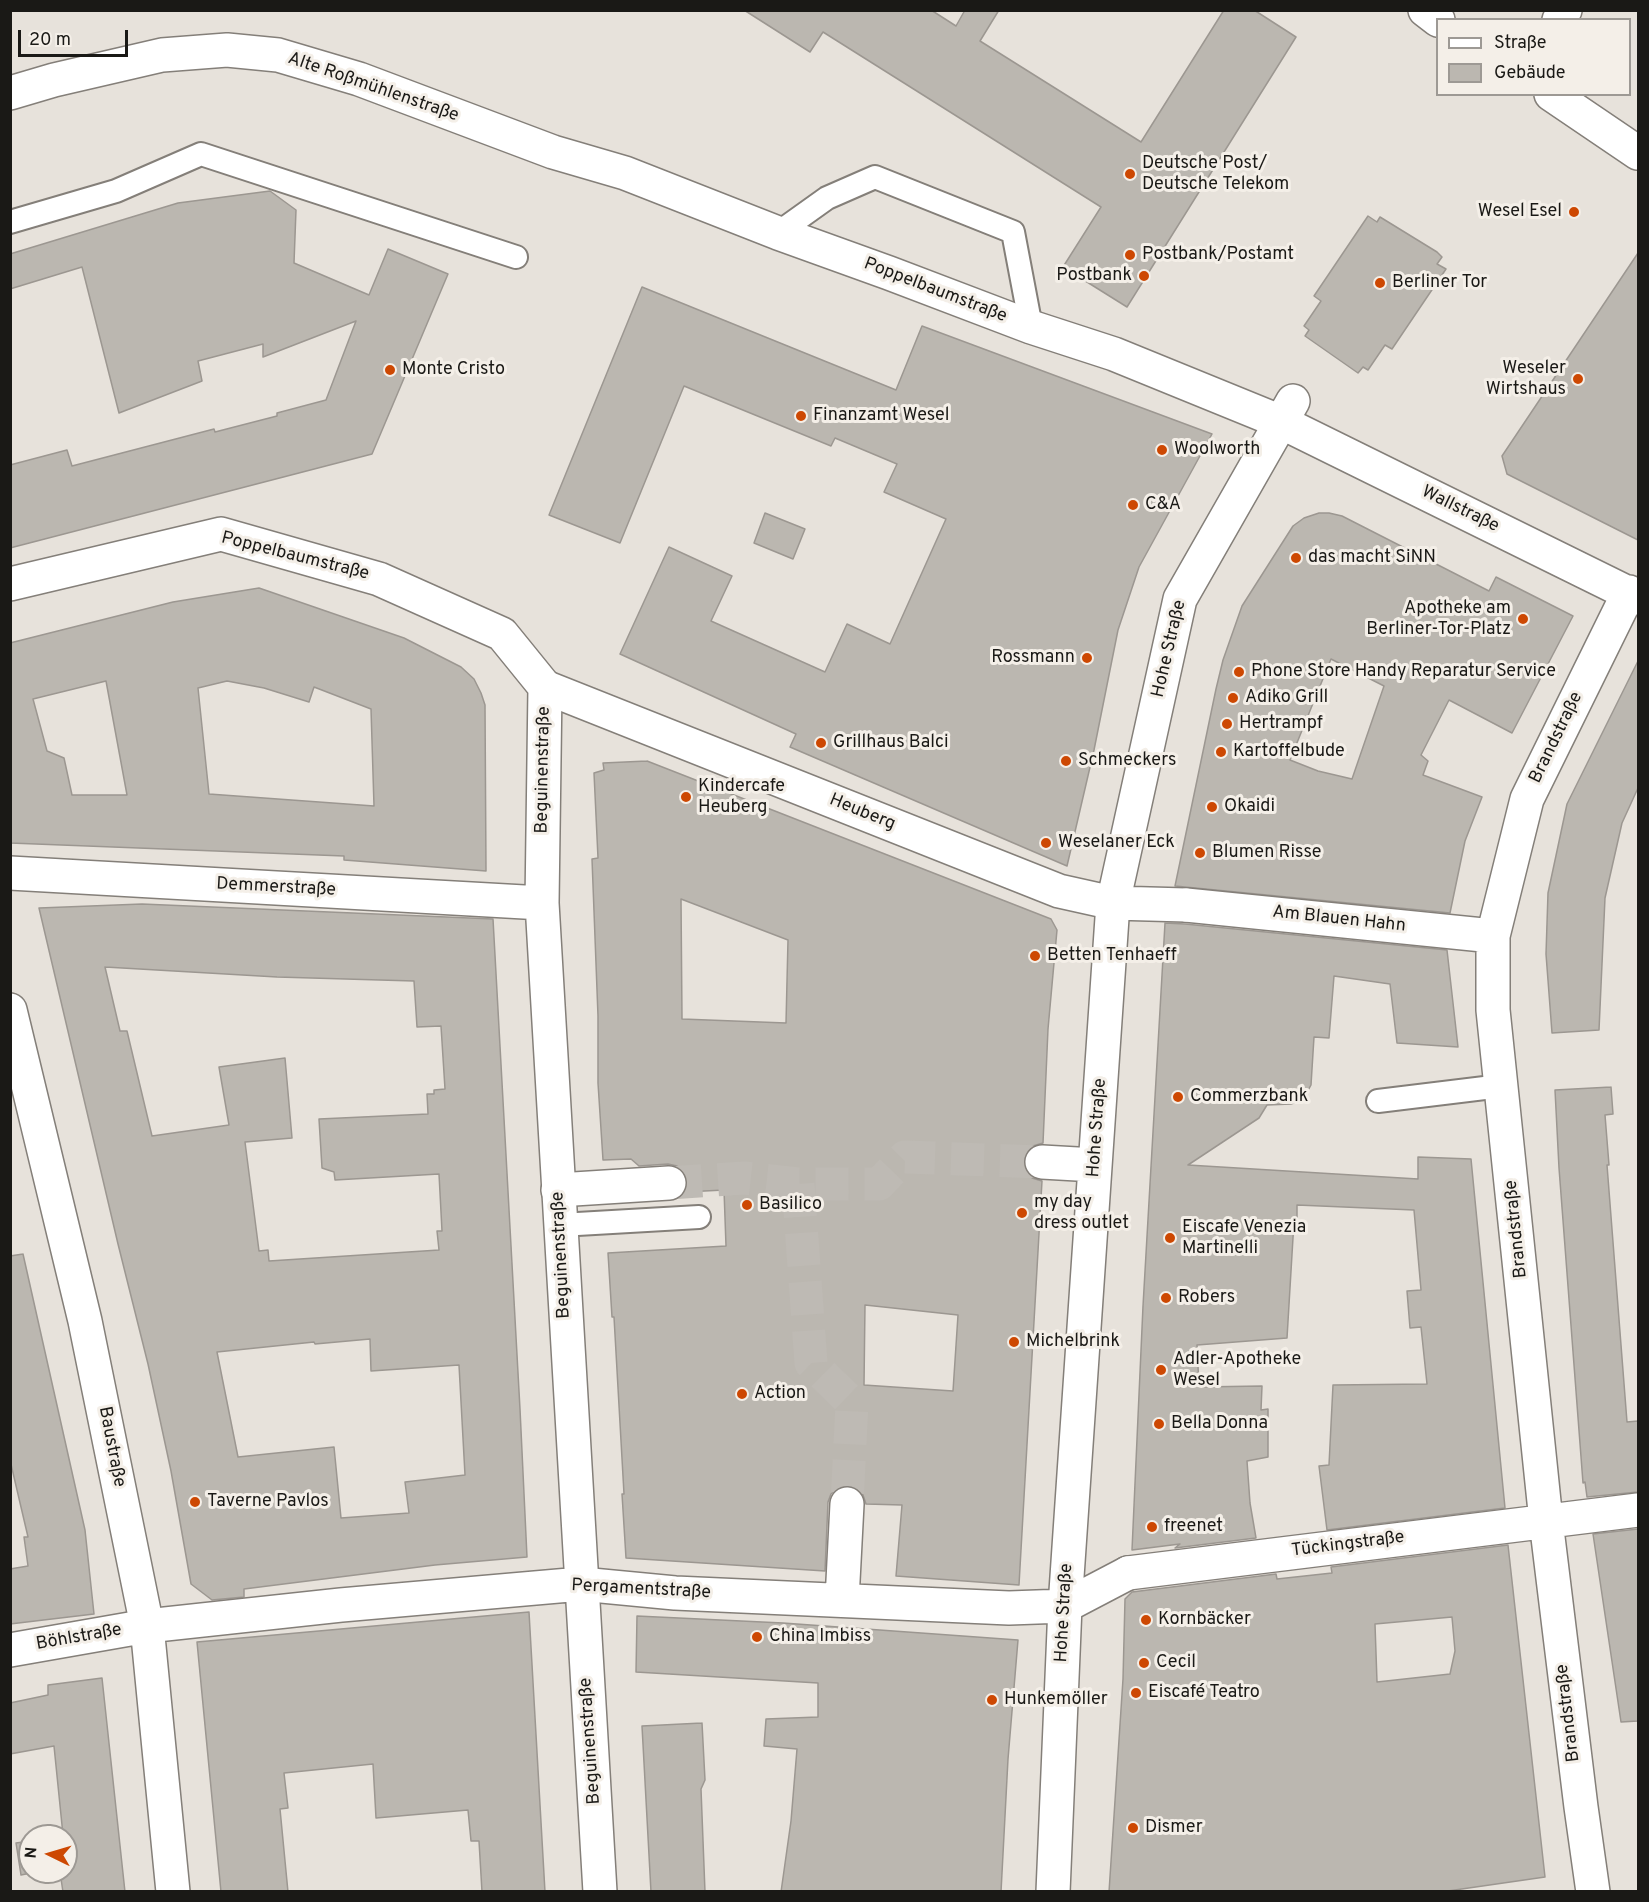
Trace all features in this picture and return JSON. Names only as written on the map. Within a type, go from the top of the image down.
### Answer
[{"type":"street","name":"Alte Roßmühlenstraße","points":[[10,93],[54,80],[162,56],[227,50],[278,55],[358,79],[553,152],[589,162]]},
{"type":"street","points":[[1554,96],[1638,153]]},
{"type":"street","name":"Poppelbaumstraße","points":[[589,162],[625,173],[778,233],[1031,327],[1287,411]]},
{"type":"street","name":"Wallstraße","points":[[1287,411],[1446,504],[1634,595]]},
{"type":"street","name":"Hohe Straße","points":[[1053,1892],[1065,1606],[1113,903],[1180,599],[1287,411]]},
{"type":"street","name":"Poppelbaumstraße","points":[[10,584],[220,534],[379,579],[502,634]]},
{"type":"street","name":"Brandstraße","points":[[1593,1892],[1546,1521],[1493,1010],[1493,936],[1527,799],[1634,595]]},
{"type":"street","name":"Beguinenstraße","points":[[502,634],[545,687],[542,903],[600,1892]]},
{"type":"street","name":"Heuberg","points":[[545,687],[1059,891],[1113,903],[1186,905]]},
{"type":"street","name":"Demmerstraße","points":[[10,873],[542,903]]},
{"type":"street","name":"Am Blauen Hahn","points":[[1186,905],[1493,936]]},
{"type":"street","name":"Baustraße","points":[[10,1010],[86,1321],[147,1626],[173,1892]]},
{"type":"street","points":[[1042,1162],[1095,1165]]},
{"type":"street","points":[[558,1191],[669,1183]]},
{"type":"street","points":[[842,1600],[847,1504]]},
{"type":"street","name":"Tückingstraße","points":[[1065,1606],[1128,1573],[1638,1510]]},
{"type":"street","name":"Pergamentstraße","points":[[147,1626],[341,1605],[581,1584],[675,1593],[1009,1608],[1065,1606]]},
{"type":"street","name":"Böhlstraße","points":[[10,1650],[147,1626]]},
{"type":"lane","points":[[10,222],[116,191],[201,154],[516,257]]},
{"type":"lane","points":[[778,233],[827,198],[875,177],[1013,232],[1031,327]]},
{"type":"lane","points":[[1378,1101],[1501,1086]]},
{"type":"lane","points":[[560,1225],[699,1217]]},
{"type":"building","name":"Deutsche Post/ Deutsche Telekom","points":[[744,10],[931,10],[956,26],[965,10],[999,10],[980,41],[1141,142],[1224,10],[1254,10],[1296,37],[1127,307],[1063,267],[1101,207],[823,32],[810,52]]},
{"type":"building","points":[[270,191],[296,210],[294,263],[369,295],[388,249],[448,274],[372,454],[10,548],[10,465],[67,450],[72,466],[214,429],[215,432],[277,416],[277,413],[326,400],[356,321],[263,357],[263,344],[198,361],[202,381],[119,413],[82,267],[10,289],[10,254],[178,203]]},
{"type":"building","name":"Berliner Tor","points":[[1368,216],[1377,222],[1380,217],[1437,252],[1442,257],[1437,264],[1446,269],[1392,349],[1385,345],[1368,370],[1363,367],[1358,373],[1305,336],[1309,330],[1304,326],[1321,301],[1314,296]]},
{"type":"building","points":[[1638,253],[1638,540],[1507,474],[1502,456]]},
{"type":"building","points":[[642,287],[896,390],[922,326],[1212,434],[1139,567],[1118,630],[1094,750],[1067,866],[790,747],[796,734],[620,654],[669,547],[732,576],[711,621],[825,672],[847,624],[890,644],[946,519],[884,492],[897,464],[835,438],[831,446],[684,386],[620,543],[549,515]]},
{"type":"building","points":[[765,513],[805,529],[793,559],[754,543]]},
{"type":"building","points":[[1319,513],[1342,516],[1489,591],[1496,577],[1573,616],[1512,733],[1449,700],[1421,755],[1428,761],[1423,775],[1482,797],[1465,841],[1450,913],[1175,886],[1223,660],[1242,606],[1293,526],[1304,518]],"holes":[[[1331,659],[1384,686],[1352,779],[1318,771],[1290,760]]]},
{"type":"building","points":[[259,588],[404,638],[461,667],[474,679],[485,705],[486,871],[344,860],[344,856],[10,843],[10,643],[173,602]],"holes":[[[106,681],[127,795],[72,795],[64,758],[47,751],[33,699]],[[227,681],[264,688],[309,702],[314,687],[371,709],[374,806],[209,794],[198,688]]]},
{"type":"building","points":[[1638,661],[1638,788],[1622,823],[1605,898],[1599,1030],[1552,1033],[1546,954],[1548,893],[1567,804]]},
{"type":"building","points":[[647,761],[1051,919],[1057,930],[1048,1029],[1043,1143],[1033,1146],[1026,1152],[1023,1160],[1026,1171],[1032,1178],[1042,1181],[1019,1585],[896,1576],[902,1505],[866,1504],[858,1489],[849,1485],[838,1488],[831,1494],[828,1502],[825,1571],[626,1558],[614,1317],[612,1317],[608,1253],[726,1246],[724,1190],[685,1192],[688,1181],[684,1172],[677,1166],[668,1164],[639,1166],[631,1159],[603,1160],[598,1083],[592,859],[598,858],[594,773],[604,770],[603,763]],"holes":[[[681,899],[788,940],[786,1023],[682,1019]],[[865,1305],[958,1315],[953,1391],[864,1385]]]},
{"type":"building","points":[[142,904],[493,919],[527,1557],[435,1565],[244,1589],[244,1597],[212,1600],[191,1584],[171,1471],[148,1364],[39,908]],"holes":[[[105,967],[277,977],[414,981],[417,1027],[441,1026],[445,1089],[434,1090],[434,1094],[427,1094],[428,1114],[319,1119],[322,1168],[334,1172],[335,1180],[439,1174],[442,1231],[437,1231],[439,1250],[269,1261],[268,1250],[259,1251],[245,1142],[292,1138],[285,1058],[219,1067],[229,1125],[152,1136],[127,1031],[120,1031]],[[370,1339],[371,1371],[459,1365],[465,1475],[405,1482],[409,1513],[341,1518],[334,1447],[238,1457],[217,1352]]]},
{"type":"building","points":[[1165,923],[1447,950],[1458,1047],[1397,1043],[1390,984],[1334,976],[1329,1038],[1314,1037],[1311,1085],[1305,1096],[1291,1104],[1267,1105],[1259,1118],[1188,1165],[1418,1179],[1418,1157],[1471,1159],[1505,1508],[1327,1530],[1319,1466],[1329,1465],[1333,1385],[1427,1384],[1421,1327],[1410,1328],[1407,1291],[1421,1290],[1414,1210],[1297,1205],[1287,1338],[1197,1345],[1199,1387],[1262,1386],[1261,1410],[1268,1409],[1268,1457],[1247,1461],[1250,1503],[1256,1538],[1175,1548],[1180,1544],[1132,1550],[1143,1306]]},
{"type":"building","points":[[1611,1087],[1613,1114],[1605,1115],[1609,1165],[1607,1165],[1627,1422],[1638,1421],[1638,1492],[1587,1497],[1585,1482],[1583,1483],[1555,1090]]},
{"type":"building","points":[[23,1254],[85,1530],[94,1614],[10,1624],[10,1569],[28,1566],[24,1537],[28,1537],[10,1460],[10,1256]]},
{"type":"building","points":[[1638,1529],[1638,1721],[1621,1722],[1593,1534]]},
{"type":"building","points":[[1508,1545],[1545,1877],[1441,1892],[1109,1892],[1123,1679],[1125,1599],[1132,1592],[1276,1574],[1277,1579],[1332,1573],[1331,1567]],"holes":[[[1452,1617],[1455,1651],[1450,1674],[1377,1682],[1375,1624]]]},
{"type":"building","points":[[529,1612],[545,1892],[482,1892],[479,1841],[471,1841],[468,1810],[376,1818],[373,1764],[284,1773],[288,1808],[280,1809],[288,1892],[221,1892],[197,1642]]},
{"type":"building","points":[[637,1616],[783,1623],[1018,1640],[1008,1759],[1001,1892],[781,1892],[791,1821],[797,1749],[764,1746],[766,1719],[818,1717],[818,1683],[636,1672]]},
{"type":"building","points":[[102,1678],[125,1892],[63,1892],[62,1884],[78,1884],[78,1824],[62,1824],[54,1746],[10,1754],[10,1703],[48,1695],[48,1685]]},
{"type":"building","points":[[702,1723],[705,1780],[701,1789],[705,1892],[651,1892],[642,1726]]},
{"type":"tunnel","points":[[669,1183],[744,1178],[798,1184],[879,1184],[905,1157],[1042,1162]]},
{"type":"tunnel","points":[[798,1184],[811,1363],[852,1403],[847,1504]]},
{"type":"place","name":"Deutsche Post/ Deutsche Telekom","points":[[1130,174]]},
{"type":"place","name":"Wesel Esel","points":[[1574,212]]},
{"type":"place","name":"Postbank/Postamt","points":[[1130,255]]},
{"type":"place","name":"Postbank","points":[[1144,276]]},
{"type":"place","name":"Berliner Tor","points":[[1380,283]]},
{"type":"place","name":"Monte Cristo","points":[[390,370]]},
{"type":"place","name":"Weseler Wirtshaus","points":[[1578,379]]},
{"type":"place","name":"Finanzamt Wesel","points":[[801,416]]},
{"type":"place","name":"Woolworth","points":[[1162,450]]},
{"type":"place","name":"C&A","points":[[1133,505]]},
{"type":"place","name":"das macht SiNN","points":[[1296,558]]},
{"type":"place","name":"Apotheke am Berliner-Tor-Platz","points":[[1523,619]]},
{"type":"place","name":"Rossmann","points":[[1087,658]]},
{"type":"place","name":"Phone Store Handy Reparatur Service","points":[[1239,672]]},
{"type":"place","name":"Adiko Grill","points":[[1233,698]]},
{"type":"place","name":"Hertrampf","points":[[1227,724]]},
{"type":"place","name":"Grillhaus Balci","points":[[821,743]]},
{"type":"place","name":"Kartoffelbude","points":[[1221,752]]},
{"type":"place","name":"Schmeckers","points":[[1066,761]]},
{"type":"place","name":"Kindercafe Heuberg","points":[[686,797]]},
{"type":"place","name":"Okaidi","points":[[1212,807]]},
{"type":"place","name":"Weselaner Eck","points":[[1046,843]]},
{"type":"place","name":"Blumen Risse","points":[[1200,853]]},
{"type":"place","name":"Betten Tenhaeff","points":[[1035,956]]},
{"type":"place","name":"Commerzbank","points":[[1178,1097]]},
{"type":"place","name":"Basilico","points":[[747,1205]]},
{"type":"place","name":"my day dress outlet","points":[[1022,1213]]},
{"type":"place","name":"Eiscafe Venezia Martinelli","points":[[1170,1238]]},
{"type":"place","name":"Robers","points":[[1166,1298]]},
{"type":"place","name":"Michelbrink","points":[[1014,1342]]},
{"type":"place","name":"Adler-Apotheke Wesel","points":[[1161,1370]]},
{"type":"place","name":"Action","points":[[742,1394]]},
{"type":"place","name":"Bella Donna","points":[[1159,1424]]},
{"type":"place","name":"Taverne Pavlos","points":[[195,1502]]},
{"type":"place","name":"freenet","points":[[1152,1527]]},
{"type":"place","name":"Kornbäcker","points":[[1146,1620]]},
{"type":"place","name":"China Imbiss","points":[[757,1637]]},
{"type":"place","name":"Cecil","points":[[1144,1663]]},
{"type":"place","name":"Eiscafé Teatro","points":[[1136,1693]]},
{"type":"place","name":"Hunkemöller","points":[[992,1700]]},
{"type":"place","name":"Dismer","points":[[1133,1828]]}]
